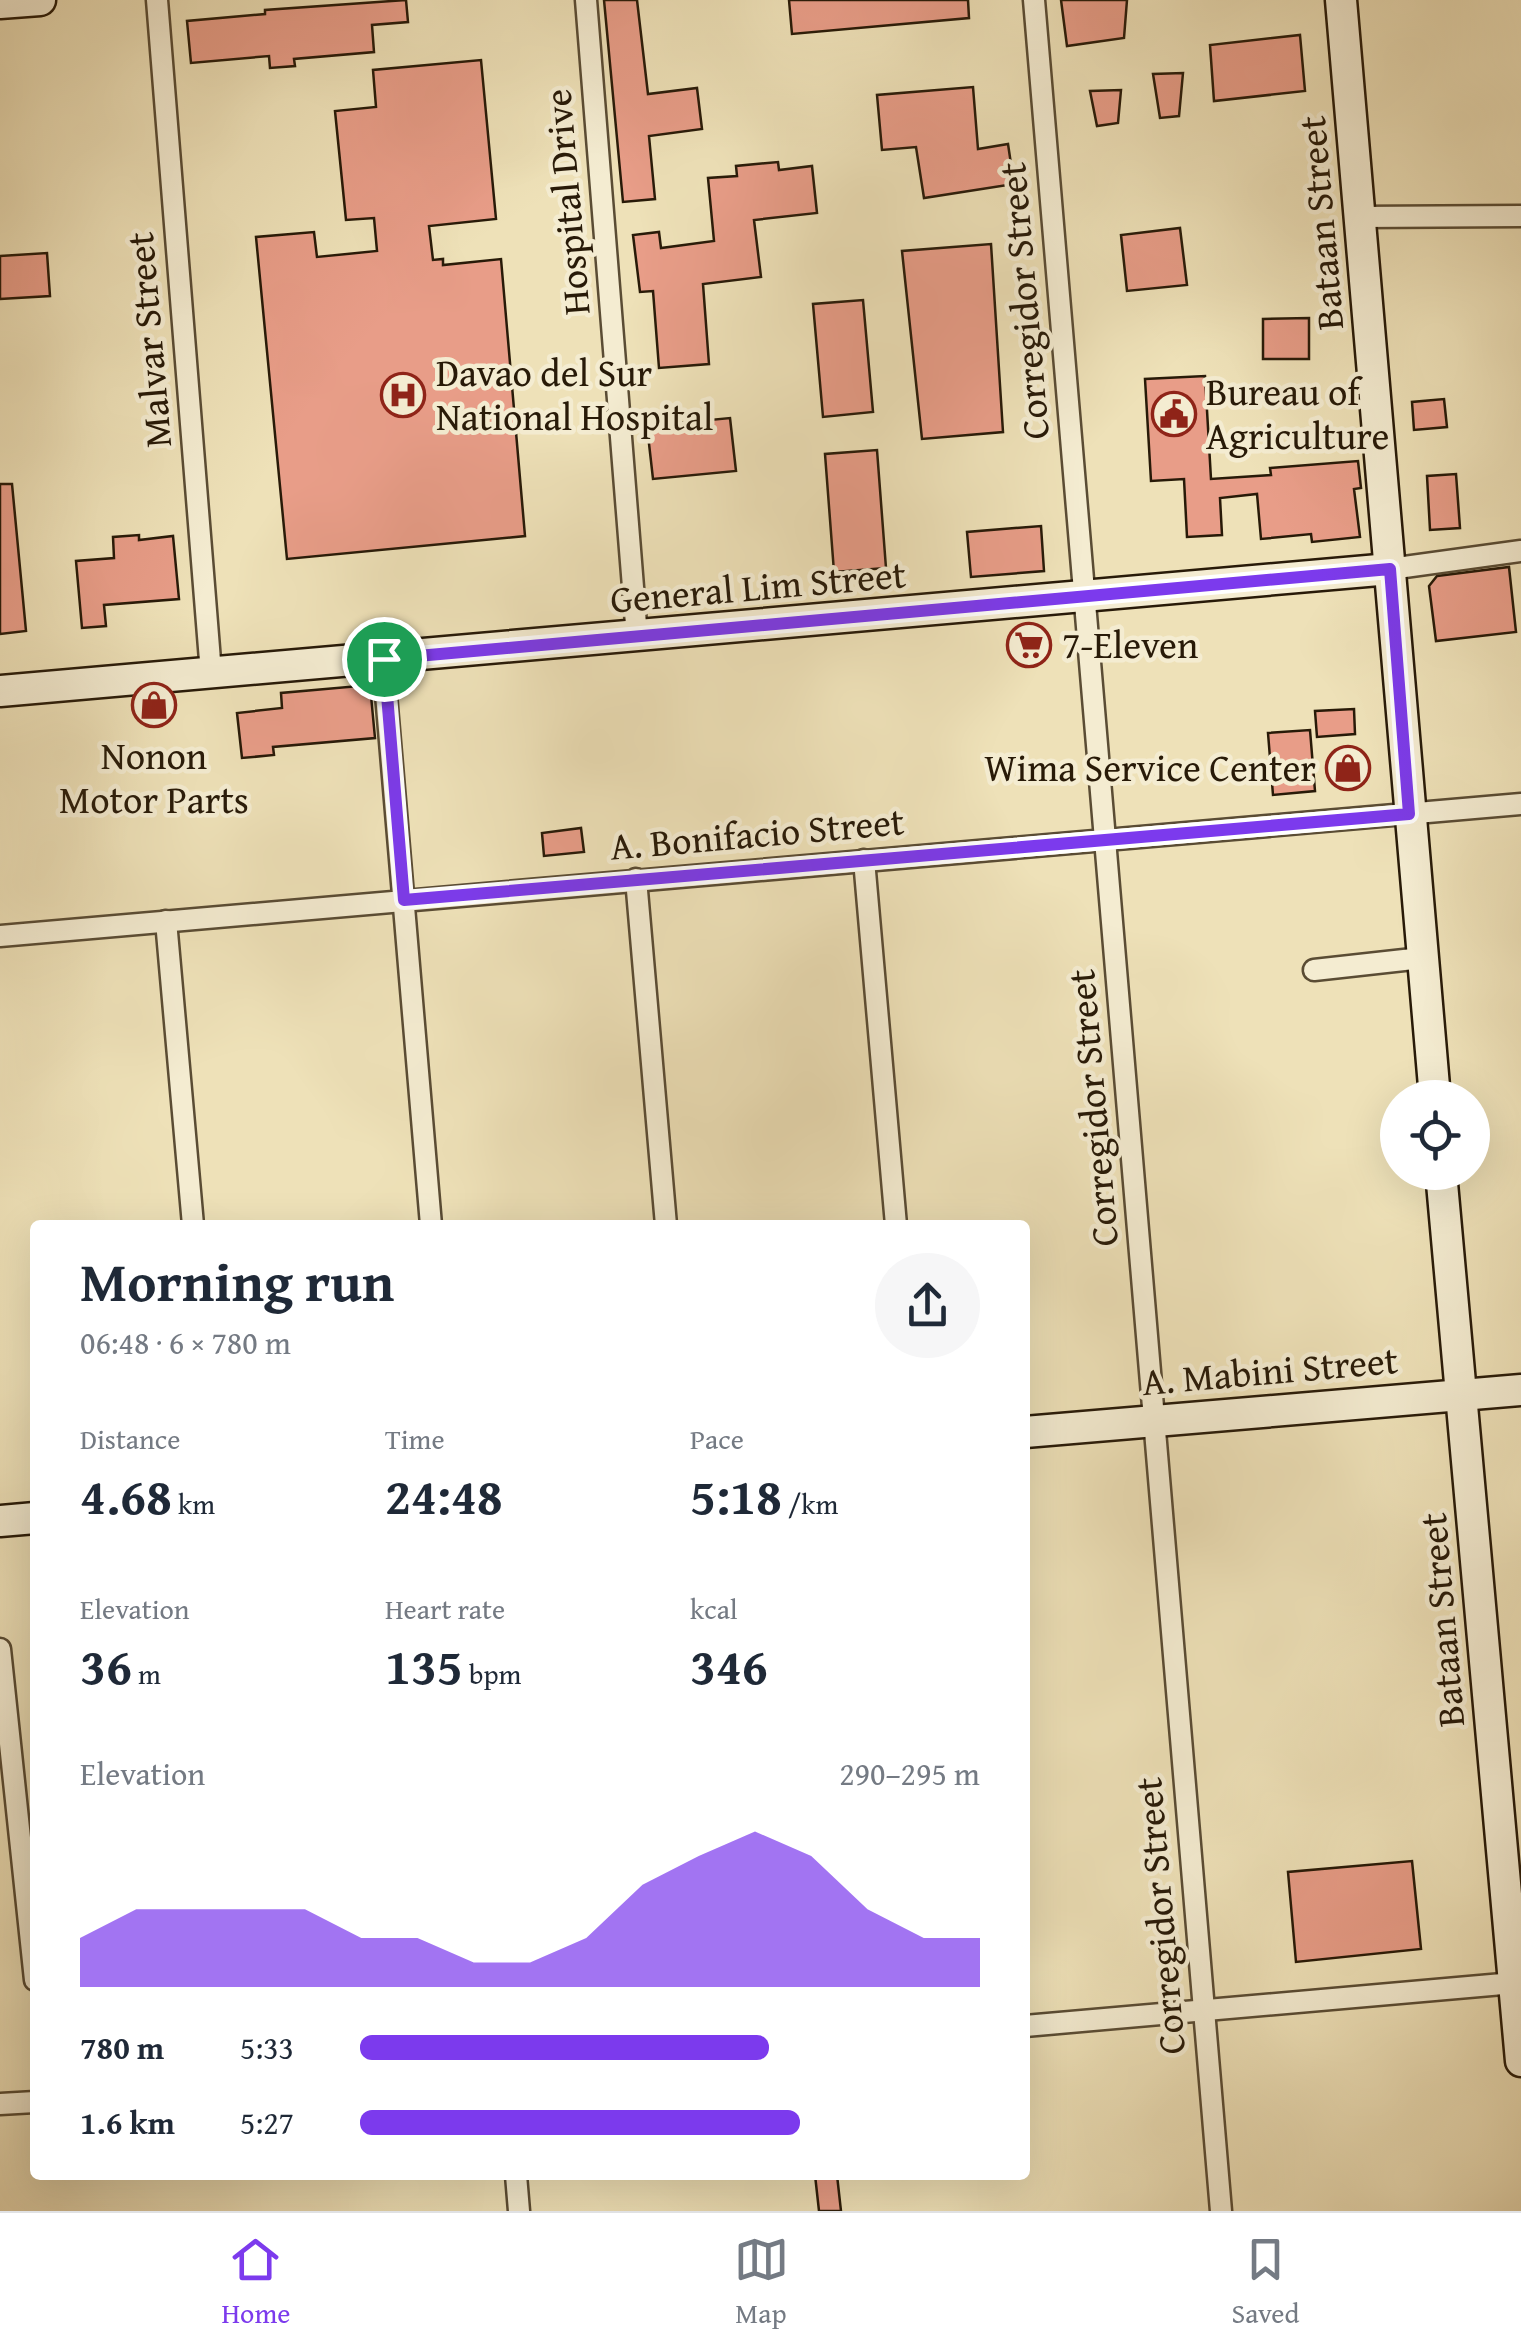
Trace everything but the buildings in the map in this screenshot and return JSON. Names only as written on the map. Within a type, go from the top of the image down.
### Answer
[{"type":"street","points":[[0,4],[40,0]]},
{"type":"street","name":"Malvar Street","points":[[157,0],[211,674]]},
{"type":"street","name":"Hospital Drive","points":[[586,0],[638,637]]},
{"type":"street","name":"Corregidor Street","points":[[1034,0],[1220,2211]]},
{"type":"street","name":"Bataan Street","points":[[1341,0],[1433,1080]]},
{"type":"street","points":[[1360,217],[1521,216]]},
{"type":"street","name":"General Lim Street","points":[[0,691],[1085,599],[1521,552]]},
{"type":"street","points":[[384,659],[432,1220]]},
{"type":"street","name":"A. Bonifacio Street","points":[[0,936],[1521,804]]},
{"type":"street","points":[[864,860],[896,1220]]},
{"type":"street","points":[[636,880],[666,1220]]},
{"type":"street","points":[[166,921],[192,1220]]},
{"type":"street","points":[[1314,970],[1422,958]]},
{"type":"street","name":"Bataan Street","points":[[1444,1190],[1521,2061]]},
{"type":"street","name":"A. Mabini Street","points":[[1030,1432],[1521,1390]]},
{"type":"street","points":[[0,1521],[30,1518]]},
{"type":"street","points":[[0,1649],[30,1933]]},
{"type":"street","points":[[1030,2026],[1514,1983]]},
{"type":"street","points":[[0,2104],[30,2102]]},
{"type":"street","points":[[516,2180],[518,2211]]},
{"type":"place","name":"Davao del Sur National Hospital","points":[[403,395]]},
{"type":"place","name":"Bureau of Agriculture","points":[[1174,414]]},
{"type":"place","name":"7-Eleven","points":[[1029,645]]},
{"type":"place","name":"Nonon Motor Parts","points":[[154,705]]},
{"type":"place","name":"Wima Service Center","points":[[1348,768]]},
{"type":"route","points":[[1390,569],[1409,814],[404,900],[384,659],[1390,569]]}]
